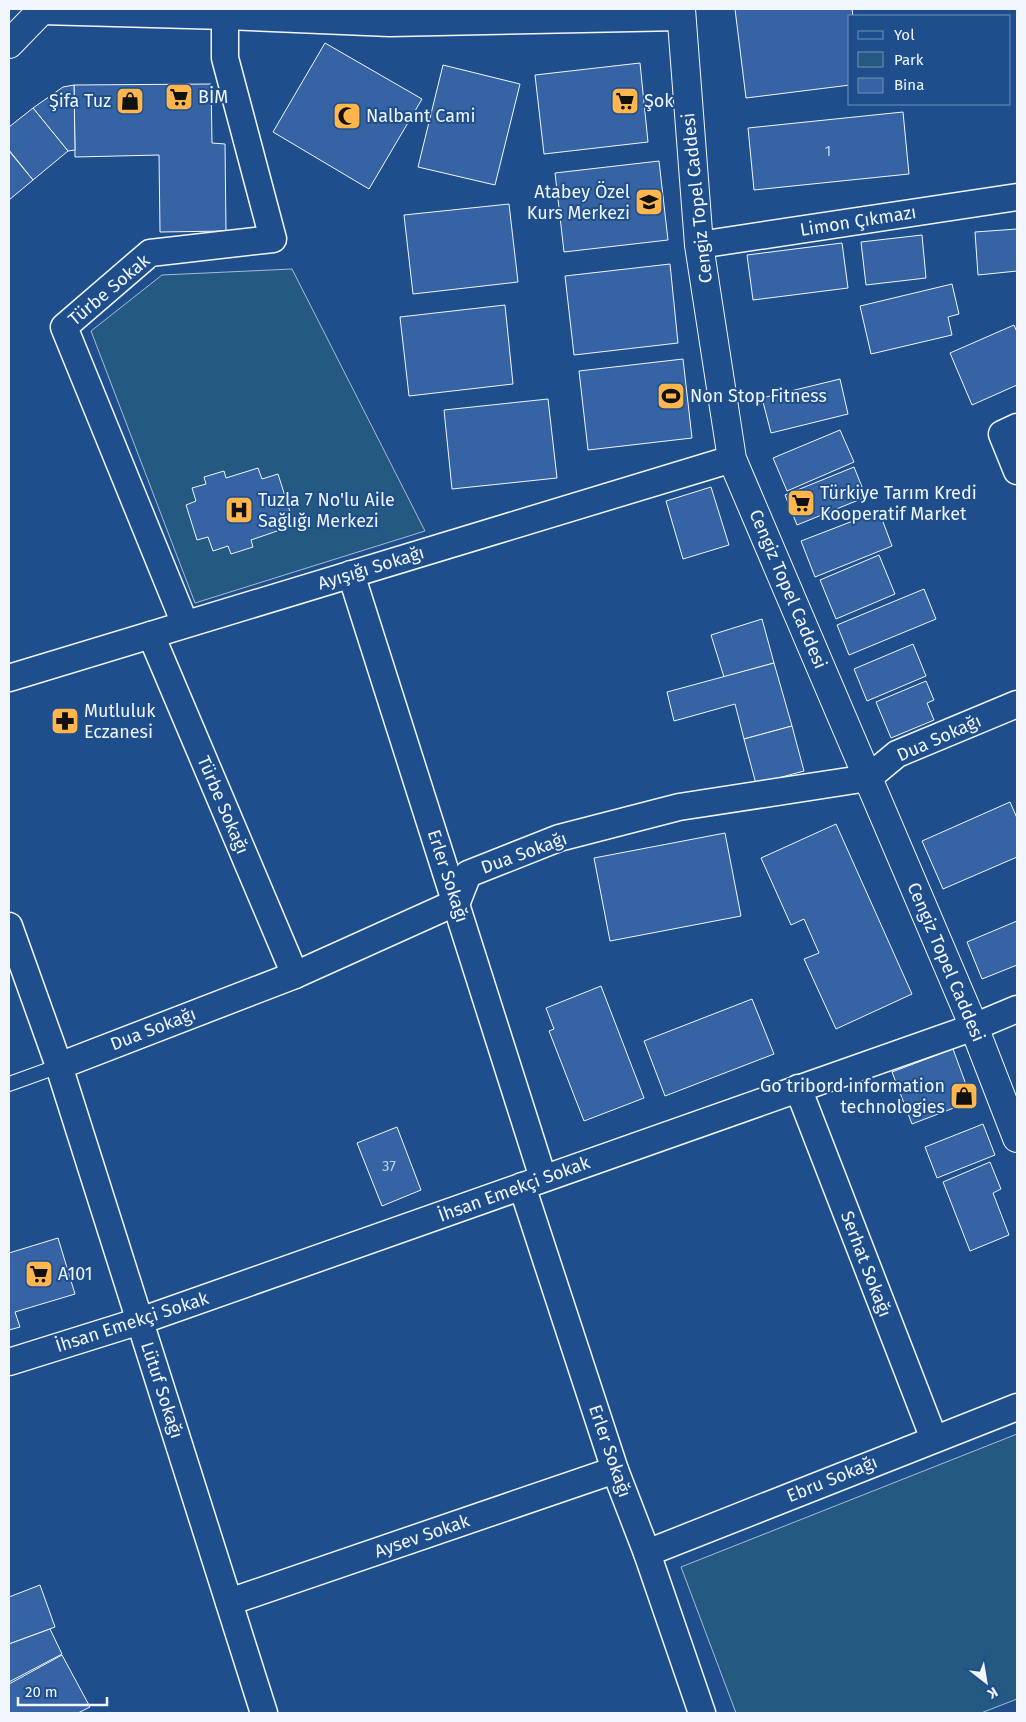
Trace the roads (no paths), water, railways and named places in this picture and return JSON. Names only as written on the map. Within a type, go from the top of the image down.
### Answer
[{"type":"street","points":[[9,44],[42,10],[390,23],[681,13]]},
{"type":"street","name":"Cengiz Topel Caddesi","points":[[681,13],[699,245],[732,459],[974,1026],[1017,1138]]},
{"type":"street","name":"Türbe Sokak","points":[[185,624],[64,327],[150,253],[273,240],[225,58],[225,16]]},
{"type":"street","name":"Limon Çıkmazı","points":[[699,245],[1017,197]]},
{"type":"street","points":[[1017,427],[1002,434],[1017,471]]},
{"type":"street","name":"Ayışığı Sokağı","points":[[9,678],[732,459]]},
{"type":"street","name":"Erler Sokağı","points":[[351,574],[457,902],[533,1182],[615,1470],[647,1553],[702,1713]]},
{"type":"street","name":"Türbe Sokağı","points":[[151,635],[295,975]]},
{"type":"street","name":"Dua Sokağı","points":[[59,1066],[295,975],[457,902],[468,874],[559,838],[678,807],[868,778],[897,754],[1017,704]]},
{"type":"street","name":"Lütuf Sokağı","points":[[9,926],[59,1066],[264,1713]]},
{"type":"street","name":"İhsan Emekçi Sokak","points":[[9,1362],[140,1321],[974,1026],[1017,1009]]},
{"type":"street","name":"Serhat Sokağı","points":[[798,1088],[934,1439]]},
{"type":"street","name":"Ebru Sokağı","points":[[647,1553],[1017,1406]]},
{"type":"street","name":"Aysev Sokak","points":[[229,1602],[615,1470]]},
{"type":"lane","points":[[9,1084],[59,1066]]},
{"type":"place","name":"BİM","points":[[179,97]]},
{"type":"place","name":"Şifa Tuz","points":[[130,101]]},
{"type":"place","name":"Şok","points":[[625,101]]},
{"type":"place","name":"Nalbant Cami","points":[[347,116]]},
{"type":"place","name":"Atabey Özel Kurs Merkezi","points":[[649,202]]},
{"type":"place","name":"Non Stop Fitness","points":[[671,396]]},
{"type":"place","name":"Türkiye Tarım Kredi Kooperatif Market","points":[[801,503]]},
{"type":"place","name":"Tuzla 7 No'lu Aile Sağlığı Merkezi","points":[[239,510]]},
{"type":"place","name":"Mutluluk Eczanesi","points":[[65,721]]},
{"type":"place","name":"Go tribord information technologies","points":[[964,1096]]},
{"type":"place","name":"A101","points":[[39,1274]]}]
